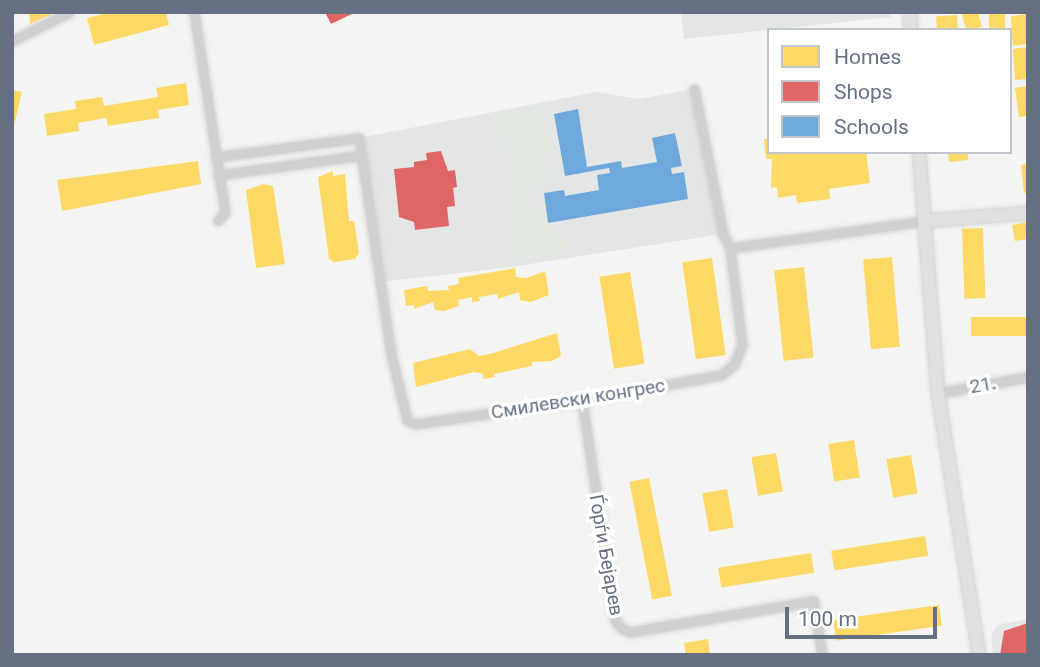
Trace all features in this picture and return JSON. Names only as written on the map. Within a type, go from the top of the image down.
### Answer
[{"type":"street","points":[[12,41],[69,12]]},
{"type":"street","points":[[194,12],[225,212],[218,220]]},
{"type":"street","name":"Смилевски конгрес","points":[[362,155],[391,354],[407,420],[415,424],[582,400],[721,375],[734,364],[742,345],[730,248],[723,234],[694,89]]},
{"type":"street","points":[[216,158],[359,138],[362,155],[218,176]]},
{"type":"street","points":[[919,154],[938,393],[979,655]]},
{"type":"street","points":[[730,248],[925,221],[1028,213]]},
{"type":"street","name":"21.","points":[[938,393],[1028,377]]},
{"type":"street","name":"Ѓорѓи Бејарев","points":[[582,400],[615,620],[621,628],[630,632],[813,601],[822,655]]},
{"type":"shaded area","points":[[681,12],[890,12],[891,17],[767,28],[767,30],[684,39]]},
{"type":"shaded area","points":[[694,89],[723,234],[504,268],[380,282],[359,138],[596,92],[639,99]]},
{"type":"shaded area","points":[[541,108],[556,183],[511,191],[497,117]]},
{"type":"shaded area","points":[[534,191],[538,213],[547,212],[550,233],[562,232],[565,252],[514,260],[503,219],[510,218],[506,196]]},
{"type":"shaded area","points":[[1028,619],[1028,655],[993,655],[991,635],[997,625]]},
{"type":"building: Homes","points":[[29,12],[57,12],[30,24]]},
{"type":"building: Homes","points":[[111,12],[166,12],[169,25],[94,45],[87,18]]},
{"type":"building: Homes","points":[[978,12],[982,27],[966,28],[962,14]]},
{"type":"building: Homes","points":[[989,12],[1005,12],[1005,28],[989,28]]},
{"type":"building: Homes","points":[[1028,14],[1028,44],[1013,46],[1011,16]]},
{"type":"building: Homes","points":[[957,15],[958,28],[937,28],[936,16]]},
{"type":"building: Homes","points":[[1028,47],[1028,79],[1015,80],[1013,49]]},
{"type":"building: Homes","points":[[186,83],[189,105],[158,110],[159,118],[108,126],[106,118],[78,123],[79,131],[47,136],[44,114],[76,109],[75,101],[102,97],[104,106],[158,97],[156,88]]},
{"type":"building: Homes","points":[[1028,86],[1028,116],[1019,117],[1015,88]]},
{"type":"building: Homes","points":[[12,90],[22,92],[13,130],[12,130]]},
{"type":"building: Homes","points":[[764,139],[767,139],[767,154],[866,154],[870,183],[829,189],[830,199],[797,203],[796,195],[778,198],[777,187],[771,188],[772,159],[766,159]]},
{"type":"building: Homes","points":[[948,154],[968,154],[968,160],[949,162]]},
{"type":"building: Homes","points":[[198,161],[201,184],[62,211],[57,180]]},
{"type":"building: Homes","points":[[1028,164],[1028,192],[1024,193],[1021,165]]},
{"type":"building: Homes","points":[[333,171],[333,176],[345,174],[349,221],[354,221],[359,253],[355,259],[334,262],[329,259],[318,177]]},
{"type":"building: Homes","points":[[264,184],[273,186],[285,264],[256,268],[246,190]]},
{"type":"building: Homes","points":[[1028,222],[1028,239],[1015,241],[1012,225]]},
{"type":"building: Homes","points":[[983,228],[985,298],[964,299],[962,229]]},
{"type":"building: Homes","points":[[892,257],[900,347],[871,349],[863,260]]},
{"type":"building: Homes","points":[[712,258],[726,355],[696,359],[682,262]]},
{"type":"building: Homes","points":[[804,267],[814,358],[784,361],[774,270]]},
{"type":"building: Homes","points":[[515,268],[516,277],[527,278],[545,271],[549,295],[531,302],[520,300],[519,292],[498,299],[497,294],[479,297],[480,301],[472,302],[472,297],[458,300],[459,306],[444,311],[435,310],[433,302],[414,309],[414,305],[406,306],[404,290],[427,286],[428,291],[449,290],[448,286],[459,284],[458,278]]},
{"type":"building: Homes","points":[[630,272],[645,364],[614,369],[599,277]]},
{"type":"building: Homes","points":[[971,317],[1028,317],[1028,336],[971,336]]},
{"type":"building: Homes","points":[[557,333],[561,356],[552,361],[532,362],[532,366],[494,374],[495,377],[483,379],[483,374],[474,372],[416,387],[413,363],[470,349],[479,356],[490,354]]},
{"type":"building: Homes","points":[[854,440],[860,478],[834,482],[828,444]]},
{"type":"building: Homes","points":[[776,453],[783,491],[758,496],[751,457]]},
{"type":"building: Homes","points":[[911,455],[918,493],[893,498],[886,459]]},
{"type":"building: Homes","points":[[649,478],[672,596],[652,600],[629,482]]},
{"type":"building: Homes","points":[[727,489],[734,527],[709,532],[702,493]]},
{"type":"building: Homes","points":[[925,536],[928,556],[834,571],[831,551]]},
{"type":"building: Homes","points":[[811,553],[814,573],[721,587],[718,568]]},
{"type":"building: Homes","points":[[939,605],[942,626],[836,641],[833,620]]},
{"type":"building: Homes","points":[[708,639],[710,655],[686,655],[684,643]]},
{"type":"building: Shops","points":[[325,12],[356,12],[331,24]]},
{"type":"building: Shops","points":[[441,151],[448,171],[455,170],[457,187],[453,188],[455,206],[447,207],[449,226],[415,230],[414,222],[399,217],[394,169],[414,167],[414,162],[427,160],[426,153]]},
{"type":"building: Shops","points":[[1028,623],[1028,655],[1000,655],[1004,631]]},
{"type":"building: Schools","points":[[578,109],[587,167],[621,161],[622,168],[657,162],[652,138],[675,133],[682,166],[671,168],[672,174],[684,172],[688,199],[548,223],[544,193],[564,190],[565,196],[599,190],[597,175],[610,173],[609,168],[565,176],[554,114]]}]
